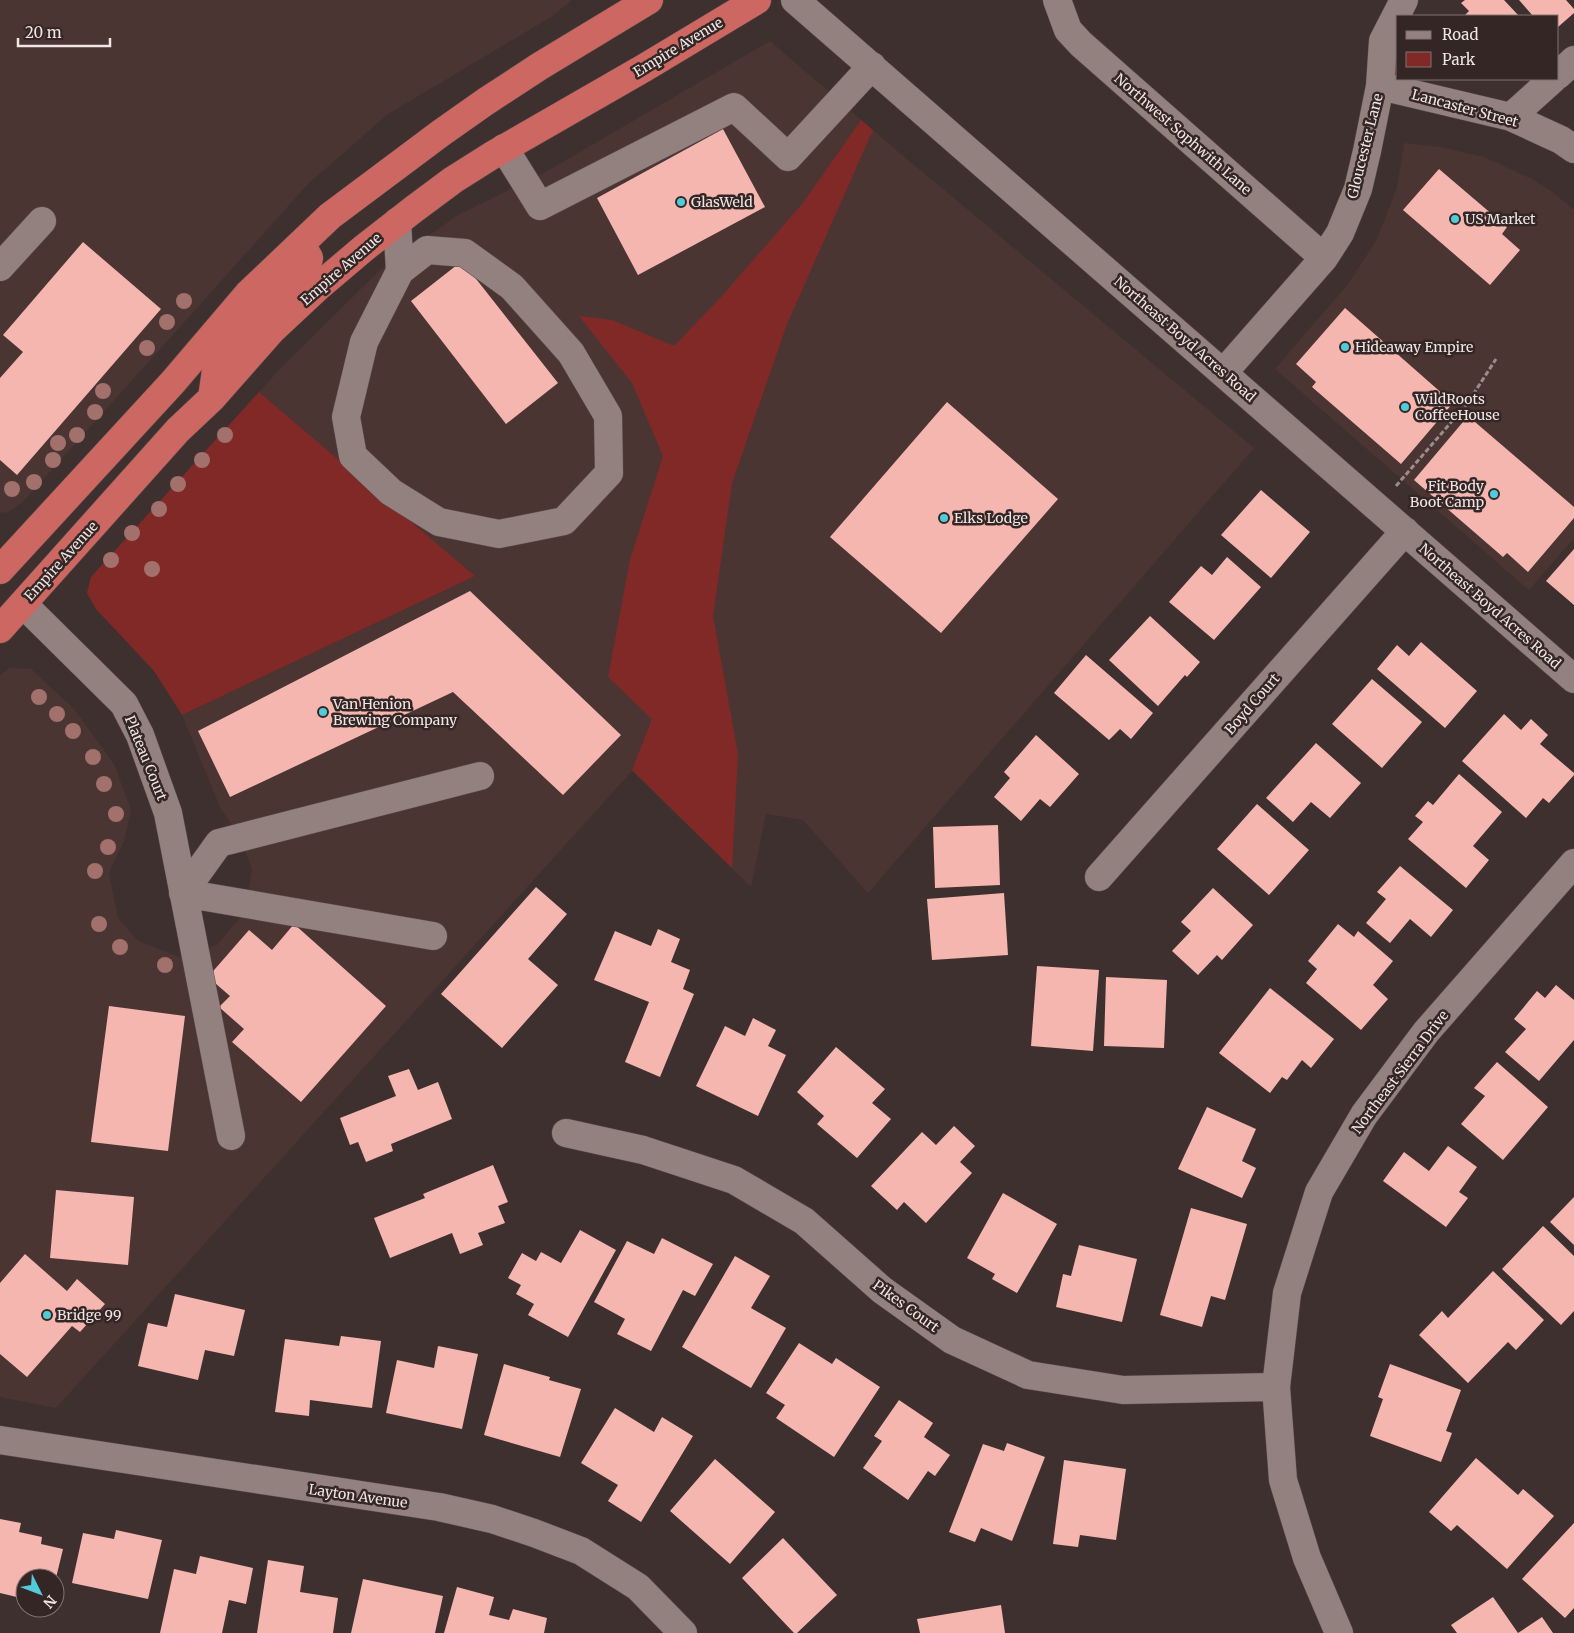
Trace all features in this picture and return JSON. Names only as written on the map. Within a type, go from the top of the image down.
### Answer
[{"type":"highway","points":[[604,29],[620,0]]},
{"type":"highway","points":[[0,570],[149,407],[248,294],[330,216],[440,133],[540,66],[649,0]]},
{"type":"highway","name":"Empire Avenue","points":[[0,629],[178,430],[212,398],[272,330],[318,287],[396,222],[453,180],[504,148],[644,68],[757,0]]},
{"type":"highway","points":[[212,398],[217,363],[263,312],[306,270],[309,258],[300,244]]},
{"type":"highway","points":[[23,604],[38,564],[124,467],[149,407]]},
{"type":"street","name":"Northeast Boyd Acres Road","points":[[795,0],[1574,679]]},
{"type":"street","name":"Northwest Sophwith Lane","points":[[1057,0],[1068,30],[1081,44],[1324,258]]},
{"type":"street","name":"Gloucester Lane","points":[[1396,15],[1404,0]]},
{"type":"street","name":"Gloucester Lane","points":[[1223,373],[1324,258],[1340,233],[1358,189],[1380,86],[1383,41],[1396,16]]},
{"type":"street","points":[[1559,74],[1574,60]]},
{"type":"street","points":[[504,148],[540,206],[734,107],[788,157],[872,66]]},
{"type":"street","points":[[1511,117],[1552,80]]},
{"type":"street","name":"Lancaster Street","points":[[1380,86],[1511,117],[1561,140],[1574,149]]},
{"type":"street","points":[[0,268],[42,221]]},
{"type":"street","points":[[396,222],[400,271],[364,342],[346,417],[353,456],[391,492],[439,522],[499,534],[564,521],[609,473],[608,416],[571,353],[512,287],[465,253],[428,250],[400,271]]},
{"type":"street","name":"Boyd Court","points":[[1099,877],[1405,531]]},
{"type":"street","name":"Plateau Court","points":[[23,604],[124,704],[140,735],[168,813],[231,1136]]},
{"type":"street","points":[[433,936],[183,893],[219,843],[480,776]]},
{"type":"street","name":"Northeast Sierra Drive","points":[[1339,1633],[1307,1558],[1283,1480],[1276,1386],[1286,1293],[1319,1192],[1364,1115],[1426,1032],[1574,863]]},
{"type":"street","name":"Pikes Court","points":[[566,1133],[643,1150],[734,1180],[804,1221],[882,1290],[952,1340],[1028,1375],[1123,1390],[1276,1386]]},
{"type":"street","name":"Layton Avenue","points":[[0,1440],[440,1508],[492,1519],[581,1551],[638,1587],[683,1633]]},
{"type":"path","points":[[1403,478],[1467,404],[1496,359]]},
{"type":"shaded area","points":[[0,0],[572,0],[551,17],[388,114],[308,184],[22,503],[6,513],[0,512]]},
{"type":"shaded area","points":[[770,41],[896,150],[1254,448],[868,893],[803,820],[766,814],[751,887],[632,771],[56,1408],[0,1397],[0,675],[9,668],[31,669],[74,709],[114,764],[131,810],[124,841],[109,873],[118,918],[138,941],[179,957],[217,945],[245,912],[252,869],[240,837],[221,809],[182,715],[475,576],[259,392],[380,270],[458,215],[544,173]]},
{"type":"shaded area","points":[[1404,143],[1441,147],[1484,157],[1530,178],[1550,190],[1574,210],[1574,538],[1529,590],[1275,369],[1348,284],[1376,241],[1397,188]]},
{"type":"green space","points":[[861,120],[873,130],[787,324],[732,483],[713,616],[738,754],[732,868],[632,770],[652,719],[608,677],[630,560],[663,456],[632,383],[579,316],[612,320],[674,346],[721,297],[803,203]]},
{"type":"green space","points":[[259,392],[475,576],[182,715],[154,671],[96,609],[87,593],[91,577]]},
{"type":"building","points":[[1465,0],[1504,0],[1518,15],[1465,15],[1469,11],[1461,3]]},
{"type":"building","points":[[1519,0],[1566,0],[1574,9],[1574,13],[1559,26],[1559,15],[1532,15]]},
{"type":"building","name":"GlasWeld","points":[[723,129],[765,207],[638,275],[597,198]]},
{"type":"building","name":"US Market","points":[[1439,169],[1507,227],[1502,234],[1520,250],[1490,285],[1403,210]]},
{"type":"building","points":[[83,242],[161,309],[17,475],[0,460],[0,378],[23,352],[3,335]]},
{"type":"building","points":[[462,261],[558,383],[506,424],[411,301]]},
{"type":"building","points":[[1345,308],[1453,403],[1401,464],[1312,387],[1316,382],[1296,364]]},
{"type":"building","name":"Elks Lodge","points":[[947,402],[1058,499],[941,633],[830,537]]},
{"type":"building","name":"Fit Body Boot Camp","points":[[1468,416],[1574,507],[1574,518],[1528,572],[1507,553],[1503,557],[1414,480]]},
{"type":"building","points":[[1261,490],[1310,532],[1271,578],[1221,535]]},
{"type":"building","points":[[1574,549],[1574,605],[1546,581]]},
{"type":"building","points":[[1227,557],[1261,587],[1214,640],[1169,602],[1201,566],[1212,575]]},
{"type":"building","name":"Van Henion Brewing Company","points":[[470,591],[621,735],[563,795],[453,692],[230,797],[198,731]]},
{"type":"building","points":[[1150,616],[1200,662],[1187,677],[1185,675],[1158,706],[1109,660]]},
{"type":"building","points":[[1421,642],[1477,691],[1445,728],[1377,669],[1397,645],[1409,656]]},
{"type":"building","points":[[1086,655],[1153,713],[1131,739],[1120,729],[1109,740],[1054,693]]},
{"type":"building","points":[[1372,679],[1422,722],[1382,768],[1332,724]]},
{"type":"building","points":[[1504,714],[1521,730],[1531,719],[1548,735],[1540,744],[1574,773],[1549,803],[1543,798],[1526,818],[1462,761]]},
{"type":"building","points":[[1036,735],[1079,774],[1050,807],[1040,799],[1021,821],[994,797],[1010,778],[1004,772]]},
{"type":"building","points":[[1316,743],[1361,783],[1330,818],[1311,802],[1293,822],[1266,798]]},
{"type":"building","points":[[1459,774],[1502,812],[1473,846],[1489,860],[1466,888],[1408,839],[1423,822],[1415,816],[1428,801],[1433,805]]},
{"type":"building","points":[[1257,804],[1309,850],[1269,895],[1217,849]]},
{"type":"building","points":[[998,825],[1000,885],[935,888],[933,827]]},
{"type":"building","points":[[1400,866],[1453,910],[1431,937],[1410,919],[1390,943],[1366,923],[1386,899],[1377,892]]},
{"type":"building","points":[[536,887],[567,914],[528,959],[558,985],[502,1048],[441,994]]},
{"type":"building","points":[[1213,888],[1253,925],[1222,960],[1217,955],[1198,975],[1172,951],[1191,931],[1181,922]]},
{"type":"building","points":[[1004,893],[1008,955],[932,960],[927,899]]},
{"type":"building","points":[[294,924],[386,1006],[301,1102],[232,1042],[244,1029],[219,1007],[230,996],[208,977],[249,930],[272,950]]},
{"type":"building","points":[[1338,924],[1354,937],[1358,931],[1393,961],[1373,985],[1388,999],[1361,1030],[1306,983],[1317,969],[1308,961]]},
{"type":"building","points":[[658,929],[680,939],[671,962],[690,970],[683,989],[694,994],[660,1077],[625,1062],[649,1002],[594,980],[615,931],[651,946]]},
{"type":"building","points":[[1037,966],[1099,970],[1093,1051],[1031,1046]]},
{"type":"building","points":[[1106,977],[1167,980],[1164,1048],[1104,1046]]},
{"type":"building","points":[[1556,985],[1574,1000],[1574,1040],[1539,1081],[1505,1052],[1526,1029],[1514,1019],[1537,991],[1545,998]]},
{"type":"building","points":[[1270,988],[1334,1039],[1311,1068],[1302,1060],[1287,1080],[1282,1077],[1270,1093],[1219,1053]]},
{"type":"building","points":[[109,1006],[185,1016],[168,1151],[91,1142]]},
{"type":"building","points":[[753,1018],[776,1030],[768,1046],[786,1055],[758,1116],[696,1086],[725,1026],[745,1036]]},
{"type":"building","points":[[836,1047],[885,1089],[872,1103],[891,1119],[857,1158],[817,1124],[824,1116],[797,1092]]},
{"type":"building","points":[[1497,1062],[1548,1107],[1503,1160],[1461,1124],[1485,1096],[1474,1088]]},
{"type":"building","points":[[409,1069],[418,1090],[438,1082],[452,1119],[391,1144],[393,1151],[366,1162],[358,1142],[350,1145],[340,1118],[396,1096],[388,1076]]},
{"type":"building","points":[[1207,1107],[1256,1129],[1242,1161],[1256,1168],[1242,1198],[1178,1169]]},
{"type":"building","points":[[954,1126],[975,1146],[960,1162],[972,1173],[926,1223],[904,1202],[897,1210],[871,1186],[922,1132],[936,1145]]},
{"type":"building","points":[[1448,1146],[1477,1167],[1459,1192],[1468,1198],[1446,1227],[1383,1181],[1404,1152],[1429,1171]]},
{"type":"building","points":[[493,1165],[508,1202],[498,1206],[505,1223],[478,1233],[483,1245],[460,1254],[452,1233],[390,1258],[374,1218],[425,1198],[423,1194]]},
{"type":"building","points":[[56,1190],[134,1197],[128,1265],[50,1258]]},
{"type":"building","points":[[1003,1193],[1057,1224],[1017,1293],[992,1279],[995,1274],[967,1258]]},
{"type":"building","points":[[1574,1197],[1574,1245],[1550,1222]]},
{"type":"building","points":[[1191,1208],[1247,1224],[1225,1300],[1211,1296],[1202,1327],[1160,1315]]},
{"type":"building","points":[[1543,1226],[1574,1256],[1574,1311],[1561,1325],[1502,1269]]},
{"type":"building","points":[[580,1230],[616,1250],[568,1337],[528,1315],[534,1304],[516,1294],[521,1285],[508,1278],[522,1253],[536,1261],[541,1252],[561,1263]]},
{"type":"building","points":[[662,1238],[713,1264],[695,1296],[683,1290],[651,1351],[617,1334],[625,1319],[594,1302],[627,1241],[654,1254]]},
{"type":"building","points":[[1079,1245],[1137,1259],[1122,1322],[1056,1307],[1063,1274],[1071,1276]]},
{"type":"building","name":"Bridge 99","points":[[25,1254],[67,1291],[77,1279],[105,1304],[80,1332],[72,1326],[27,1377],[0,1354],[0,1283]]},
{"type":"building","points":[[735,1256],[770,1276],[751,1308],[786,1328],[751,1388],[682,1347]]},
{"type":"building","points":[[1493,1271],[1544,1320],[1516,1350],[1508,1342],[1468,1383],[1419,1335],[1442,1311],[1448,1318]]},
{"type":"building","points":[[175,1294],[245,1310],[234,1356],[205,1350],[198,1380],[138,1366],[148,1323],[167,1327]]},
{"type":"building","points":[[341,1336],[381,1341],[372,1408],[310,1400],[309,1416],[275,1412],[285,1339],[339,1346]]},
{"type":"building","points":[[799,1343],[832,1364],[836,1358],[880,1387],[834,1457],[776,1418],[785,1405],[766,1393]]},
{"type":"building","points":[[438,1346],[478,1354],[462,1429],[386,1413],[397,1360],[434,1368]]},
{"type":"building","points":[[504,1364],[550,1377],[549,1380],[581,1389],[560,1457],[484,1435]]},
{"type":"building","points":[[1390,1364],[1461,1390],[1446,1431],[1452,1433],[1441,1462],[1370,1436],[1383,1399],[1378,1397]]},
{"type":"building","points":[[899,1400],[933,1423],[924,1437],[950,1455],[935,1476],[928,1471],[908,1500],[863,1468],[882,1441],[874,1436]]},
{"type":"building","points":[[615,1408],[654,1432],[662,1417],[693,1436],[641,1522],[608,1501],[618,1485],[581,1463]]},
{"type":"building","points":[[1007,1443],[1045,1457],[1012,1541],[981,1528],[975,1542],[949,1532],[983,1444],[1004,1451]]},
{"type":"building","points":[[1476,1458],[1518,1495],[1523,1489],[1554,1516],[1507,1569],[1457,1525],[1451,1531],[1429,1512]]},
{"type":"building","points":[[715,1459],[775,1512],[730,1564],[670,1511]]},
{"type":"building","points":[[1064,1460],[1126,1469],[1116,1540],[1080,1535],[1078,1547],[1053,1544]]},
{"type":"building","points":[[0,1519],[21,1523],[19,1532],[42,1537],[41,1544],[63,1549],[58,1568],[15,1568],[15,1597],[0,1593]]},
{"type":"building","points":[[1574,1523],[1574,1608],[1565,1618],[1522,1579]]},
{"type":"building","points":[[116,1530],[162,1540],[148,1599],[72,1583],[83,1533],[114,1539]]},
{"type":"building","points":[[783,1538],[837,1595],[797,1633],[794,1633],[742,1578]]},
{"type":"building","points":[[200,1556],[253,1568],[246,1604],[229,1600],[222,1633],[160,1633],[174,1569],[196,1574]]},
{"type":"building","points":[[268,1560],[304,1566],[300,1592],[338,1598],[333,1633],[257,1633]]},
{"type":"building","points":[[363,1579],[443,1596],[435,1633],[351,1633]]},
{"type":"building","points":[[457,1587],[494,1597],[489,1615],[509,1620],[513,1609],[547,1618],[544,1633],[444,1633]]},
{"type":"building","points":[[1493,1597],[1518,1633],[1457,1633],[1451,1625]]},
{"type":"building","points":[[1001,1605],[1005,1633],[920,1633],[917,1619]]},
{"type":"building","points":[[1542,1617],[1553,1633],[1518,1633]]},
{"type":"place","name":"GlasWeld","points":[[681,202]]},
{"type":"place","name":"US Market","points":[[1455,219]]},
{"type":"place","name":"Hideaway Empire","points":[[1345,347]]},
{"type":"place","name":"WildRoots CoffeeHouse","points":[[1405,407]]},
{"type":"place","name":"Fit Body Boot Camp","points":[[1494,494]]},
{"type":"place","name":"Elks Lodge","points":[[944,518]]},
{"type":"place","name":"Van Henion Brewing Company","points":[[323,712]]},
{"type":"place","name":"Bridge 99","points":[[47,1315]]}]
